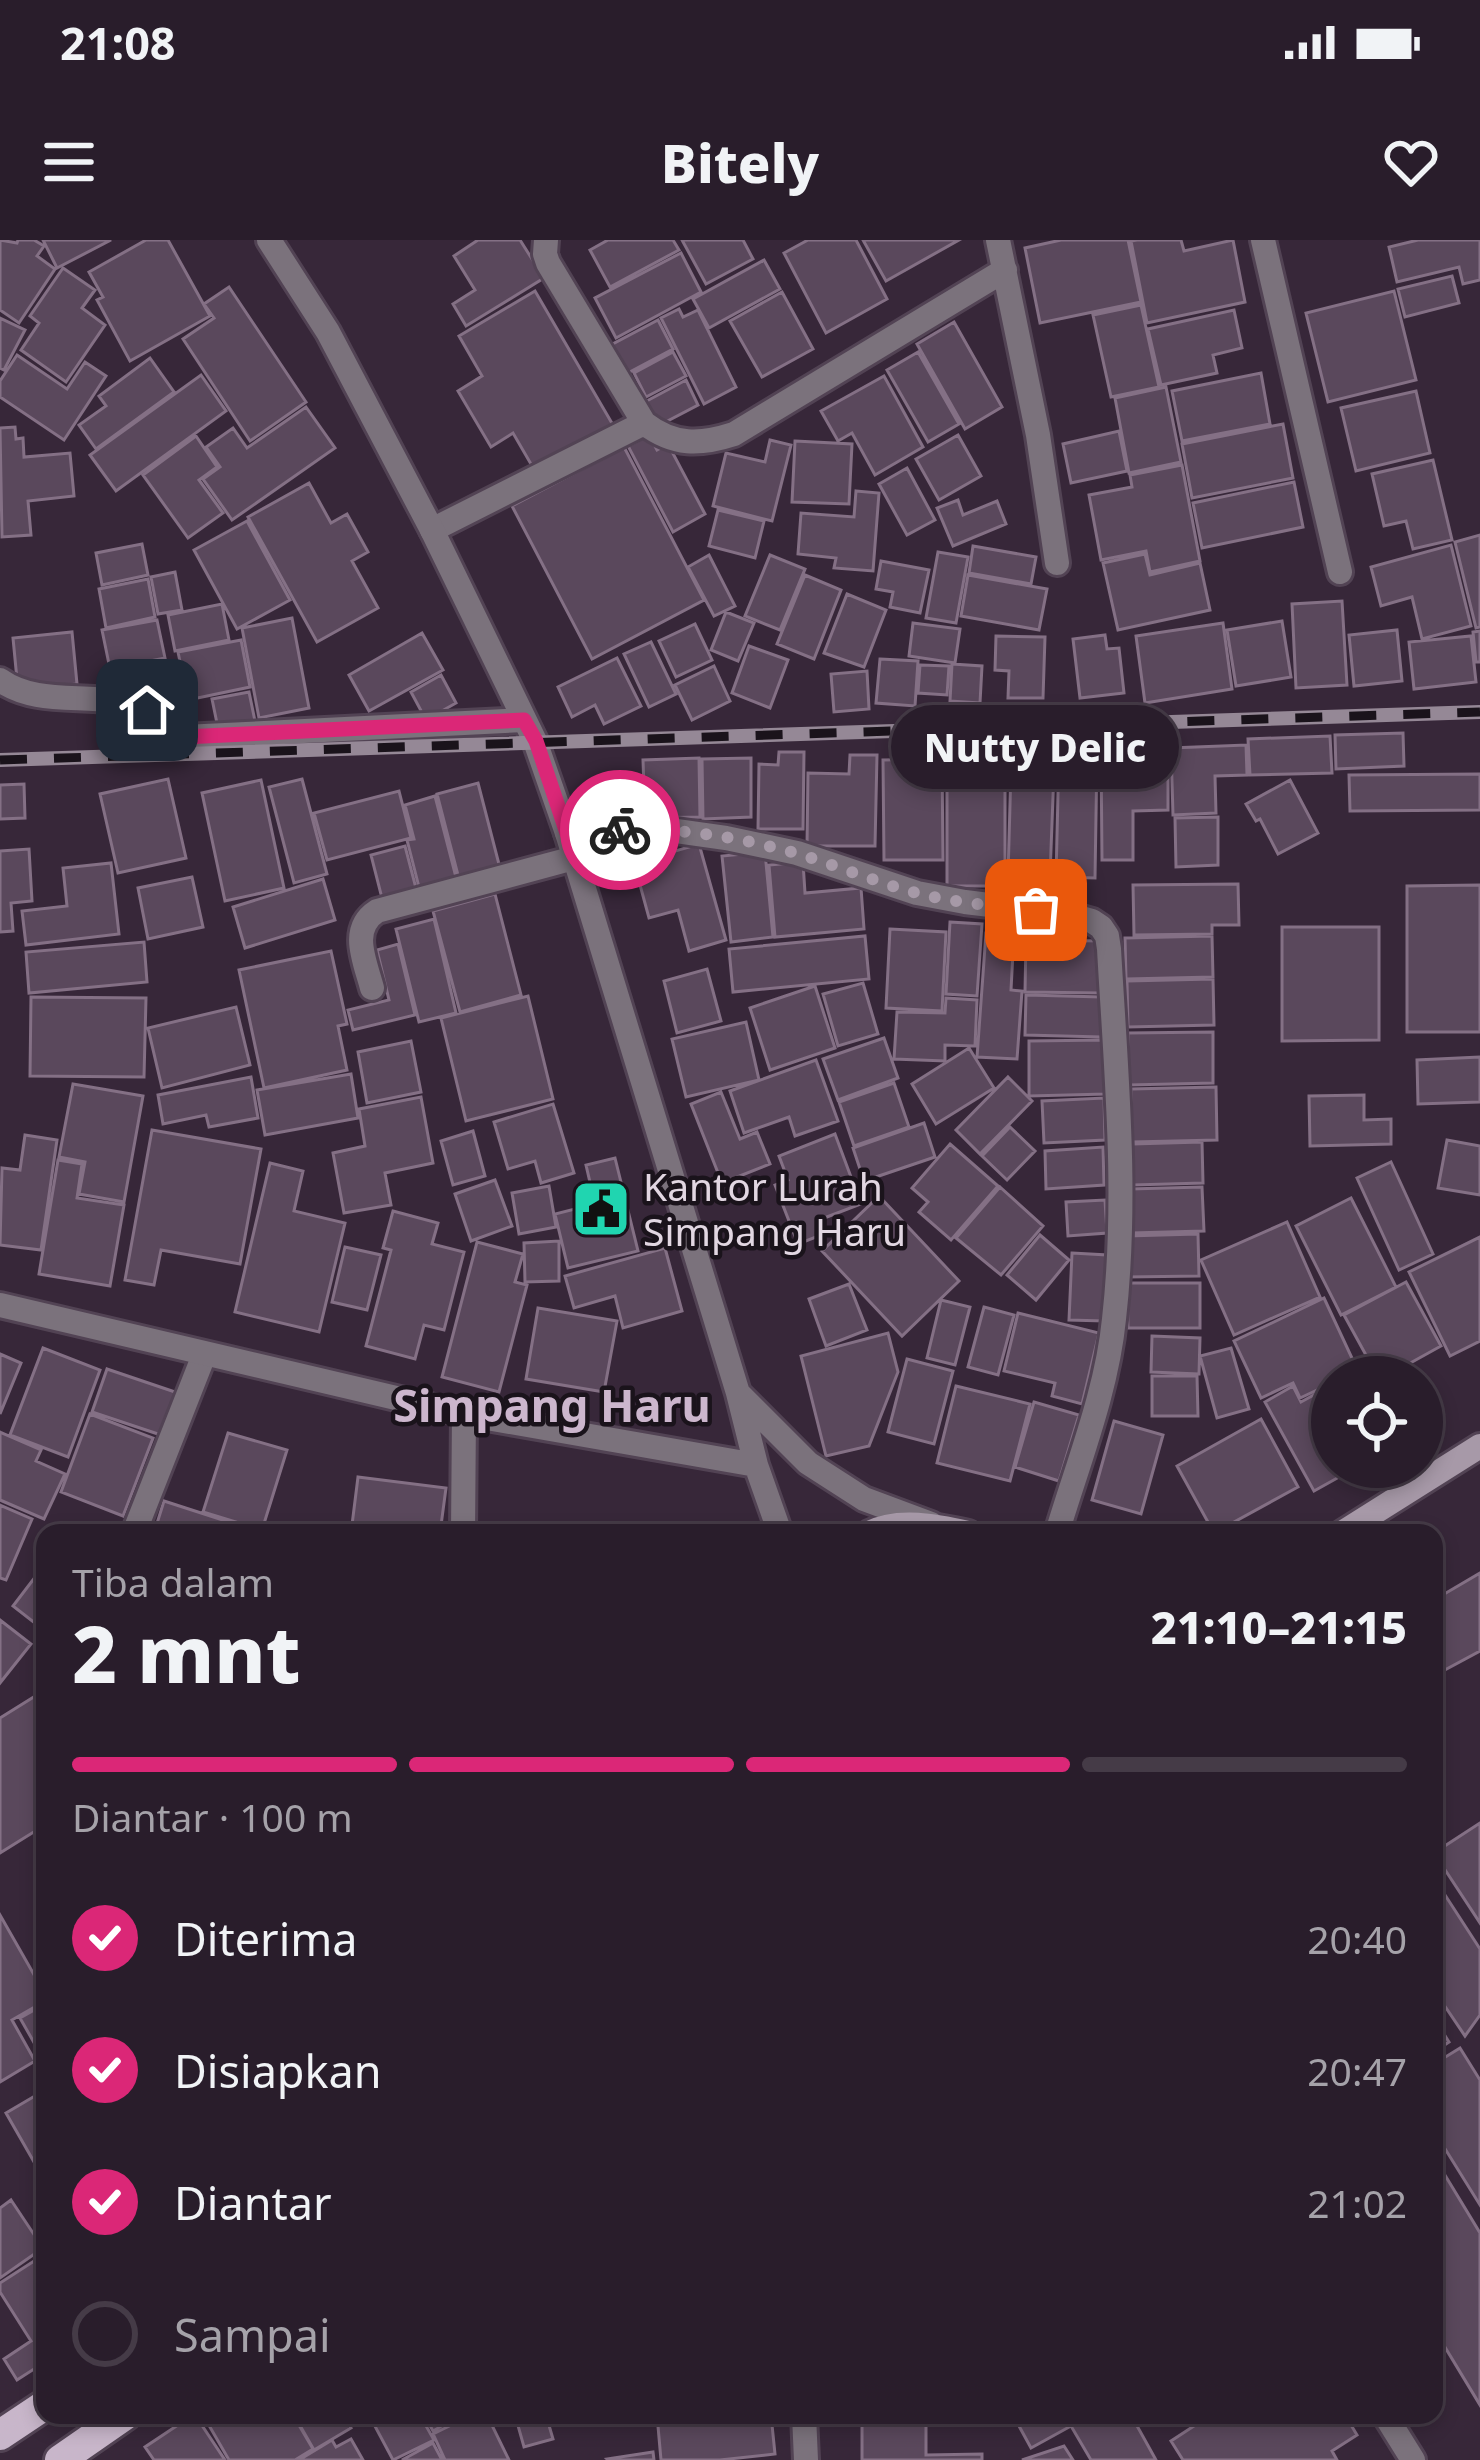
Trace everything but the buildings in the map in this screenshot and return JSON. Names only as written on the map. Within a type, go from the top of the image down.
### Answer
[{"type":"main road","points":[[1356,1524],[1480,1446]]},
{"type":"main road","points":[[0,2435],[36,2411]]},
{"type":"main road","points":[[60,2460],[112,2424]]},
{"type":"street","points":[[269,240],[328,332],[536,741],[777,1524]]},
{"type":"street","points":[[546,240],[548,263],[644,424],[683,442],[734,434],[1005,270]]},
{"type":"street","points":[[998,240],[1038,435],[1058,563]]},
{"type":"street","points":[[1262,240],[1340,572]]},
{"type":"street","points":[[432,530],[644,424]]},
{"type":"street","points":[[0,680],[26,693],[103,699],[147,710],[184,737],[524,720]]},
{"type":"street","points":[[372,988],[360,931],[376,911],[571,845],[655,828],[797,854],[917,893],[1071,916],[1101,927],[1109,950],[1121,1178],[1114,1320],[1103,1377],[1060,1524]]},
{"type":"street","points":[[0,1305],[464,1414],[756,1465]]},
{"type":"street","points":[[138,1524],[204,1354]]},
{"type":"street","points":[[738,1393],[808,1463],[864,1499],[932,1524]]},
{"type":"street","points":[[463,1524],[464,1414]]},
{"type":"street","points":[[804,2424],[806,2460]]},
{"type":"street","points":[[1391,2424],[1413,2460]]},
{"type":"railway","points":[[0,760],[1480,712]]},
{"type":"way so far","points":[[620,830],[655,828],[726,838],[797,854],[917,893],[1036,910]]},
{"type":"place","name":"Nutty Delic","points":[[1036,910]]},
{"type":"place","name":"Kantor Lurah Simpang Haru","points":[[601,1209]]},
{"type":"district","name":"Simpang Haru","points":[[552,1406]]},
{"type":"route","points":[[147,710],[184,737],[524,720],[536,741],[567,833],[620,830]]}]
